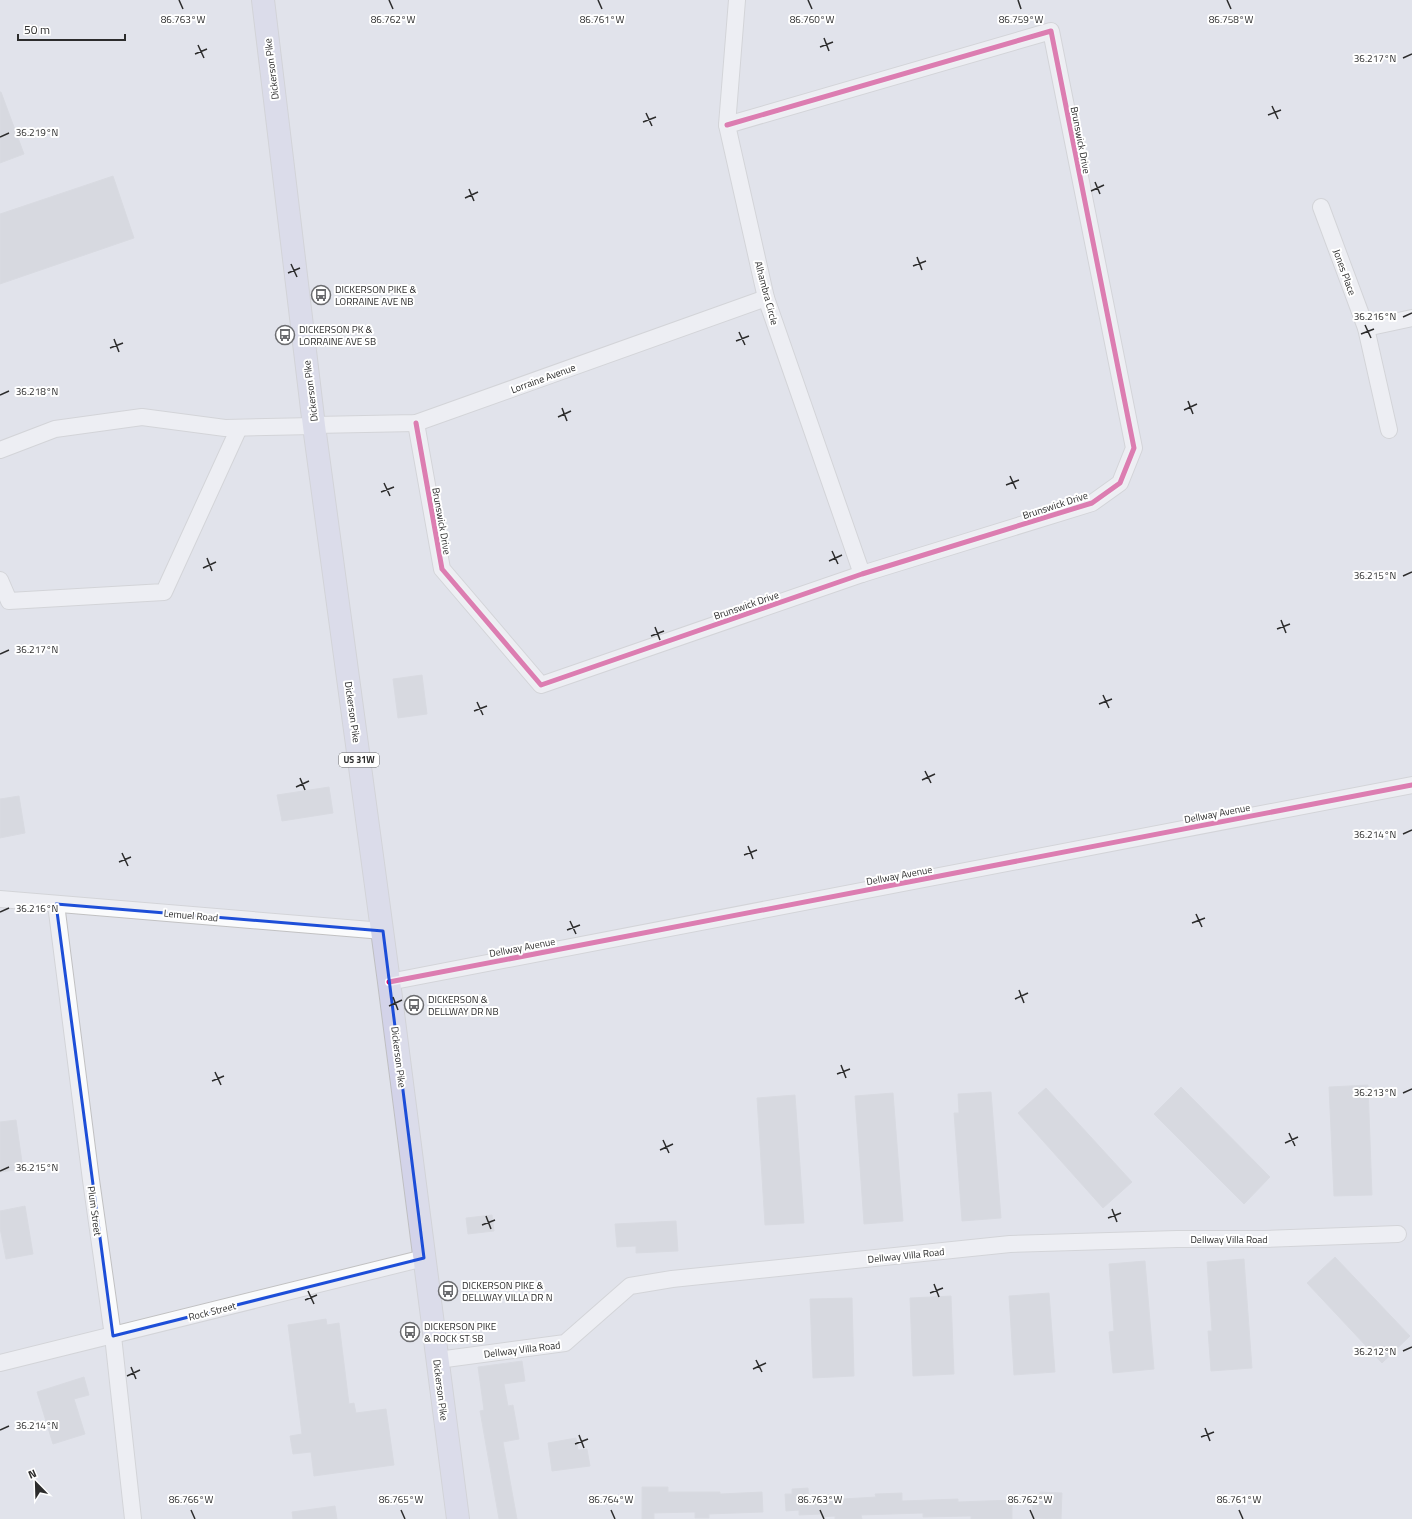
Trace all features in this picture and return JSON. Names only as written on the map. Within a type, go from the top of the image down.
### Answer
[{"type":"main road","name":"Dickerson Pike","points":[[263,0],[314,425],[390,982],[458,1519]]},
{"type":"street","name":"Alhambra Circle","points":[[737,0],[727,125],[766,298],[862,574]]},
{"type":"street","name":"Brunswick Drive","points":[[416,423],[442,568],[541,685],[862,574],[1092,503],[1120,483],[1134,448],[1051,31],[727,125]]},
{"type":"street","name":"Jones Place","points":[[1321,207],[1366,328],[1389,430]]},
{"type":"street","name":"Lorraine Avenue","points":[[0,450],[55,429],[142,417],[226,428],[416,423],[766,298]]},
{"type":"street","points":[[1366,328],[1412,318]]},
{"type":"street","points":[[0,580],[9,601],[164,592],[239,428]]},
{"type":"street","name":"Dellway Avenue","points":[[390,982],[1412,785]]},
{"type":"street","name":"Lemuel Road","points":[[0,899],[383,931]]},
{"type":"street","name":"Plum Street","points":[[56,904],[90,1180],[113,1336],[133,1519]]},
{"type":"street","name":"Dellway Villa Road","points":[[438,1360],[565,1343],[630,1286],[672,1280],[1010,1244],[1177,1239],[1265,1239],[1398,1234]]},
{"type":"street","name":"Rock Street","points":[[0,1363],[424,1258]]},
{"type":"highlighted area","points":[[56,904],[383,931],[424,1258],[113,1336]]},
{"type":"building","points":[[0,92],[24,154],[0,163]]},
{"type":"building","points":[[113,176],[134,238],[0,284],[0,214]]},
{"type":"building","points":[[422,675],[427,714],[398,718],[393,679]]},
{"type":"building","points":[[329,787],[333,813],[282,821],[277,795]]},
{"type":"building","points":[[19,796],[25,833],[0,838],[0,799]]},
{"type":"building","points":[[1368,1085],[1372,1195],[1334,1196],[1329,1087]]},
{"type":"building","points":[[1181,1087],[1270,1177],[1244,1204],[1154,1114]]},
{"type":"building","points":[[1046,1088],[1132,1182],[1103,1208],[1018,1113]]},
{"type":"building","points":[[991,1092],[1001,1218],[962,1221],[954,1113],[959,1113],[958,1094]]},
{"type":"building","points":[[893,1093],[903,1221],[864,1224],[855,1096]]},
{"type":"building","points":[[795,1095],[804,1223],[765,1225],[757,1098]]},
{"type":"building","points":[[16,1120],[23,1169],[0,1172],[0,1122]]},
{"type":"building","points":[[25,1206],[33,1254],[6,1259],[0,1228],[0,1211]]},
{"type":"building","points":[[492,1215],[494,1231],[468,1234],[466,1218]]},
{"type":"building","points":[[676,1221],[678,1251],[636,1253],[636,1246],[617,1247],[615,1224]]},
{"type":"building","points":[[1335,1257],[1410,1336],[1382,1363],[1307,1283]]},
{"type":"building","points":[[1244,1259],[1252,1368],[1211,1371],[1208,1331],[1212,1331],[1207,1262]]},
{"type":"building","points":[[1145,1261],[1154,1369],[1113,1373],[1109,1332],[1114,1331],[1109,1264]]},
{"type":"building","points":[[1049,1293],[1055,1372],[1014,1375],[1009,1296]]},
{"type":"building","points":[[951,1296],[954,1374],[913,1376],[910,1298]]},
{"type":"building","points":[[852,1298],[854,1376],[813,1378],[810,1299]]},
{"type":"building","points":[[326,1319],[327,1325],[339,1323],[349,1404],[354,1403],[356,1413],[386,1409],[394,1465],[314,1476],[311,1452],[293,1454],[290,1436],[302,1434],[288,1325]]},
{"type":"building","points":[[522,1361],[525,1381],[504,1384],[508,1406],[513,1405],[519,1439],[503,1442],[517,1519],[499,1519],[480,1411],[484,1410],[478,1367]]},
{"type":"building","points":[[84,1377],[89,1395],[74,1399],[85,1434],[53,1444],[37,1392]]},
{"type":"building","points":[[576,1438],[578,1450],[587,1449],[590,1466],[552,1471],[548,1443]]},
{"type":"building","points":[[642,1487],[668,1487],[668,1492],[720,1492],[720,1494],[762,1492],[763,1512],[709,1514],[709,1518],[695,1518],[695,1512],[654,1513],[654,1519],[642,1519]]},
{"type":"building","points":[[808,1488],[809,1501],[876,1497],[875,1494],[902,1493],[902,1501],[958,1499],[958,1502],[1012,1500],[1012,1519],[971,1519],[971,1516],[923,1517],[923,1513],[861,1515],[862,1519],[835,1519],[835,1516],[822,1517],[822,1514],[799,1515],[799,1510],[786,1511],[785,1494],[792,1494],[792,1489]]},
{"type":"building","points":[[1040,1492],[1062,1493],[1061,1519],[1032,1518],[1033,1504],[1039,1504]]},
{"type":"building","points":[[335,1506],[337,1519],[293,1519],[292,1512]]},
{"type":"cycle path","points":[[416,423],[442,569],[541,685],[862,574],[1092,503],[1120,483],[1134,448],[1051,31],[727,125]]},
{"type":"cycle path","points":[[389,982],[1412,785]]},
{"type":"place","name":"DICKERSON PIKE & LORRAINE AVE NB","points":[[321,295]]},
{"type":"place","name":"DICKERSON PK & LORRAINE AVE SB","points":[[285,335]]},
{"type":"place","name":"DICKERSON & DELLWAY DR NB","points":[[414,1005]]},
{"type":"place","name":"DICKERSON PIKE & DELLWAY VILLA DR N","points":[[448,1291]]},
{"type":"place","name":"DICKERSON PIKE & ROCK ST SB","points":[[410,1332]]}]
